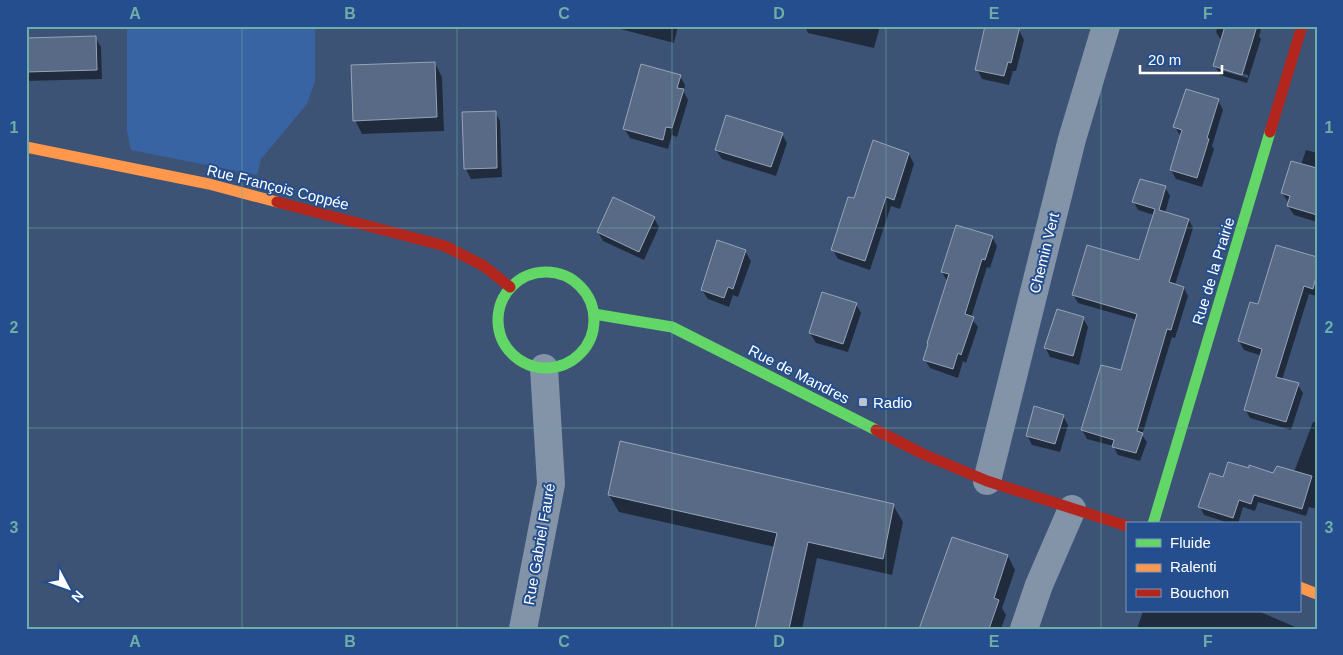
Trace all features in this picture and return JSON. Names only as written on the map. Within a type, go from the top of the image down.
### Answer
[{"type":"street","name":"Chemin Vert","points":[[987,481],[1072,139],[1106,26]]},
{"type":"street","name":"Rue de la Prairie","points":[[1154,522],[1302,26]]},
{"type":"street","name":"Rue François Coppée","points":[[26,148],[209,184],[445,246],[484,266],[510,287]]},
{"type":"street","points":[[547,271],[561,274],[573,280],[583,289],[590,301],[594,314],[593,328],[589,341],[571,361],[558,367],[544,368],[531,366],[518,360],[508,351],[501,339],[498,326],[498,312],[502,299],[510,287],[533,273],[547,271]]},
{"type":"street","name":"Rue de Mandres","points":[[594,314],[672,327],[923,454],[987,481],[1126,526]]},
{"type":"street","name":"Rue Gabriel Fauré","points":[[523,629],[552,484],[544,368]]},
{"type":"street","points":[[1024,629],[1039,586],[1072,509]]},
{"type":"street","points":[[1300,587],[1317,594]]},
{"type":"shaded area","points":[[127,26],[315,26],[315,81],[307,104],[261,159],[257,175],[131,150],[127,131]]},
{"type":"building","points":[[985,26],[1020,26],[1011,63],[1008,62],[1004,76],[975,70]]},
{"type":"building","points":[[1225,26],[1257,26],[1242,75],[1213,66]]},
{"type":"building","points":[[96,36],[97,70],[26,72],[26,38]]},
{"type":"building","points":[[435,62],[437,117],[353,121],[351,65]]},
{"type":"building","points":[[641,64],[681,75],[677,88],[684,89],[672,128],[666,127],[663,140],[623,129]]},
{"type":"building","points":[[1186,89],[1219,99],[1197,178],[1170,170],[1182,130],[1173,127]]},
{"type":"building","points":[[496,111],[497,168],[464,169],[462,112]]},
{"type":"building","points":[[726,115],[783,133],[771,167],[715,150]]},
{"type":"building","points":[[873,140],[909,153],[894,200],[886,197],[865,261],[831,250],[848,197],[854,198]]},
{"type":"building","points":[[1291,161],[1317,168],[1317,215],[1287,206],[1290,196],[1281,193]]},
{"type":"building","points":[[1140,179],[1166,186],[1159,210],[1189,219],[1169,282],[1184,287],[1171,330],[1167,329],[1137,431],[1143,433],[1136,453],[1112,447],[1114,440],[1081,430],[1101,365],[1121,370],[1137,314],[1072,295],[1087,245],[1139,260],[1155,209],[1132,202]]},
{"type":"building","points":[[613,197],[655,217],[639,252],[597,232]]},
{"type":"building","points":[[956,225],[993,236],[985,260],[982,259],[965,314],[974,317],[961,355],[958,353],[953,369],[923,360],[949,274],[941,272]]},
{"type":"building","points":[[717,240],[746,250],[733,289],[728,287],[724,298],[701,290]]},
{"type":"building","points":[[1276,245],[1317,257],[1317,273],[1313,289],[1304,286],[1276,377],[1299,383],[1286,422],[1244,410],[1262,349],[1238,341],[1250,302],[1258,304]]},
{"type":"building","points":[[822,292],[857,303],[843,344],[809,333]]},
{"type":"building","points":[[1057,309],[1084,317],[1073,356],[1044,348]]},
{"type":"building","points":[[1034,406],[1064,415],[1055,444],[1026,436]]},
{"type":"building","points":[[620,441],[894,504],[883,559],[808,542],[789,629],[755,629],[777,533],[608,495]]},
{"type":"building","points":[[1228,462],[1249,468],[1249,465],[1273,473],[1277,466],[1312,476],[1302,509],[1254,495],[1251,504],[1239,500],[1233,518],[1198,507],[1210,473],[1223,477]]},
{"type":"building","points":[[952,537],[1008,555],[994,598],[999,600],[989,629],[919,629]]},
{"type":"traffic: fast","points":[[1154,522],[1270,132]]},
{"type":"traffic: fast","points":[[546,272],[564,276],[580,286],[590,302],[594,320],[590,338],[580,354],[564,364],[546,368],[528,364],[512,354],[502,338],[498,320],[502,302],[512,286],[528,276],[546,272]]},
{"type":"traffic: fast","points":[[594,314],[672,327],[876,430]]},
{"type":"traffic: slow","points":[[26,147],[209,184],[277,202]]},
{"type":"traffic: slow","points":[[1300,587],[1317,594]]},
{"type":"traffic: jam","points":[[1270,132],[1302,26]]},
{"type":"traffic: jam","points":[[277,202],[445,246],[484,266],[510,287]]},
{"type":"traffic: jam","points":[[876,430],[923,454],[987,481],[1126,526]]},
{"type":"place","name":"Radio","points":[[863,402]]}]
